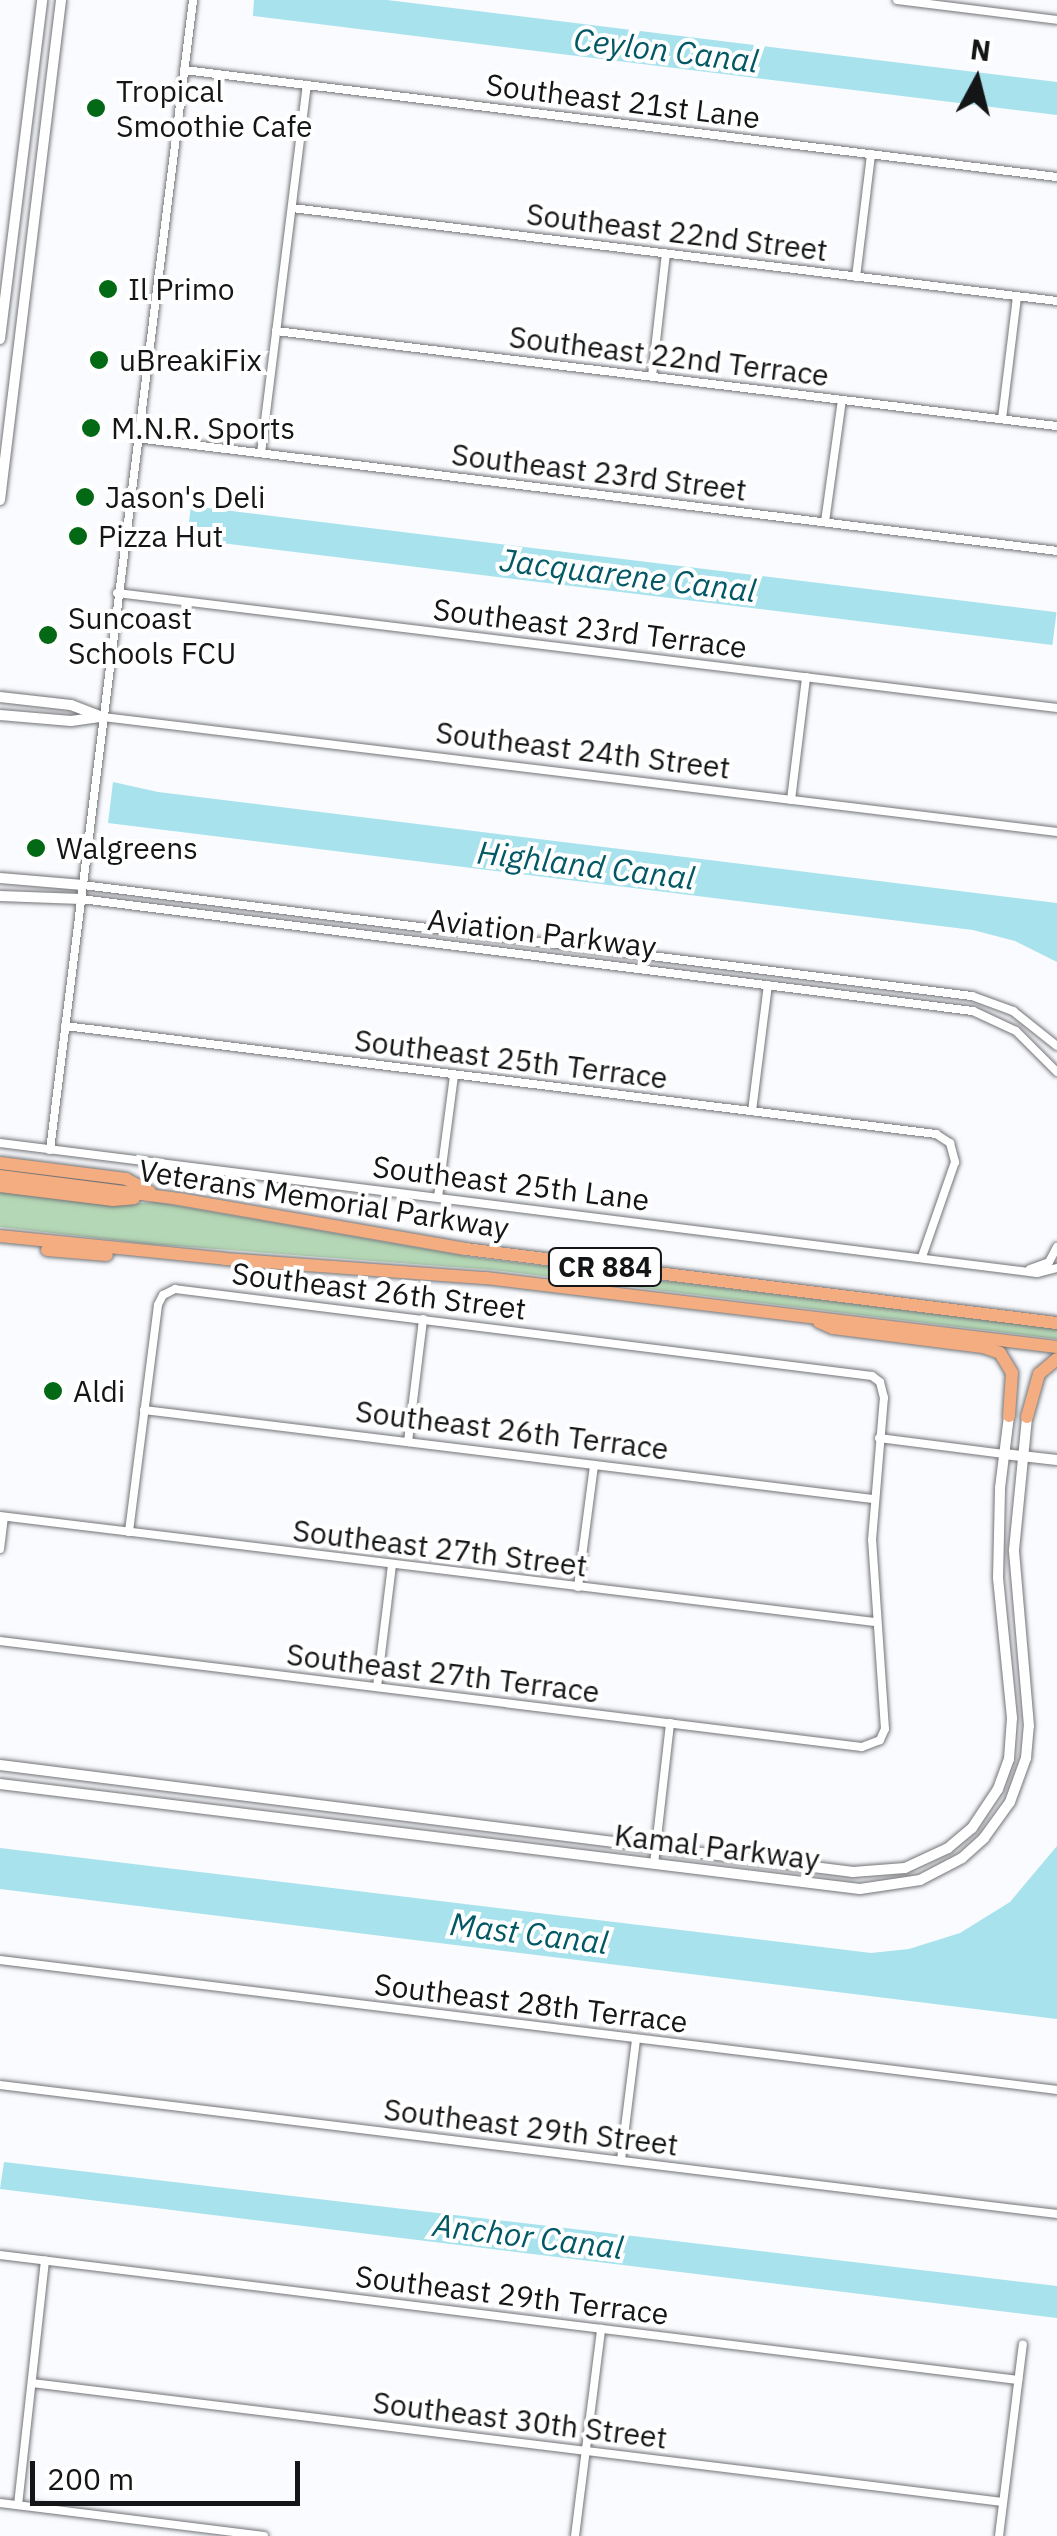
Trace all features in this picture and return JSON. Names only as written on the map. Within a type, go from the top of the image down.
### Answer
[{"type":"highway","points":[[0,1163],[126,1179],[156,1196]]},
{"type":"highway","name":"Veterans Memorial Parkway","points":[[0,1176],[156,1196],[466,1249],[1057,1323]]},
{"type":"highway","points":[[0,1186],[113,1200],[156,1196]]},
{"type":"highway","name":"Veterans Memorial Parkway","points":[[0,1236],[168,1254],[486,1278],[1057,1347]]},
{"type":"highway","points":[[0,1244],[93,1255],[168,1254]]},
{"type":"highway","points":[[802,1316],[833,1328],[1000,1353],[1012,1372],[1010,1416]]},
{"type":"highway","points":[[1027,1417],[1039,1374],[1057,1359]]},
{"type":"street","points":[[0,340],[42,0]]},
{"type":"street","points":[[0,500],[62,0]]},
{"type":"street","points":[[50,1150],[192,0]]},
{"type":"street","points":[[897,0],[1057,20]]},
{"type":"street","name":"Southeast 21st Lane","points":[[184,70],[1057,177]]},
{"type":"street","points":[[261,453],[307,85]]},
{"type":"street","points":[[856,277],[871,154]]},
{"type":"street","name":"Southeast 22nd Street","points":[[292,208],[1057,302]]},
{"type":"street","points":[[652,376],[666,254]]},
{"type":"street","points":[[1002,419],[1017,296]]},
{"type":"street","name":"Southeast 22nd Terrace","points":[[276,331],[1057,426]]},
{"type":"street","points":[[825,522],[842,400]]},
{"type":"street","name":"Southeast 23rd Street","points":[[136,438],[1057,550]]},
{"type":"street","name":"Southeast 23rd Terrace","points":[[116,594],[1057,708]]},
{"type":"street","points":[[792,800],[806,677]]},
{"type":"street","name":"Southeast 24th Street","points":[[0,697],[71,706],[102,716],[1057,832]]},
{"type":"street","name":"Southeast 24th Street","points":[[0,715],[71,721],[102,716]]},
{"type":"street","name":"Aviation Parkway","points":[[0,878],[972,996],[1013,1011],[1057,1046]]},
{"type":"street","name":"Aviation Parkway","points":[[0,896],[81,900],[973,1012],[1016,1031],[1057,1072]]},
{"type":"street","points":[[752,1111],[770,971]]},
{"type":"street","name":"Southeast 25th Terrace","points":[[65,1026],[936,1134],[950,1143],[955,1162],[922,1257]]},
{"type":"street","points":[[438,1197],[454,1075]]},
{"type":"street","name":"Southeast 25th Lane","points":[[0,1143],[1016,1270]]},
{"type":"street","points":[[1016,1270],[1043,1266],[1057,1248]]},
{"type":"street","points":[[1016,1270],[1046,1272],[1057,1268]]},
{"type":"street","name":"Southeast 26th Street","points":[[144,1410],[158,1305],[168,1292],[861,1374],[880,1382],[884,1398],[879,1438]]},
{"type":"street","points":[[408,1442],[422,1320]]},
{"type":"street","points":[[129,1532],[144,1410]]},
{"type":"street","name":"Southeast 26th Terrace","points":[[144,1410],[874,1499]]},
{"type":"street","name":"Kamal Parkway","points":[[0,1765],[656,1848],[879,1872],[920,1862],[972,1828],[998,1789],[1012,1732],[998,1578],[1004,1454],[1010,1416]]},
{"type":"street","name":"Kamal Parkway","points":[[0,1784],[882,1888],[934,1874],[984,1838],[1016,1789],[1028,1742],[1014,1588],[1015,1512],[1027,1417]]},
{"type":"street","points":[[875,1622],[874,1499],[879,1438],[1057,1460]]},
{"type":"street","points":[[578,1588],[594,1465]]},
{"type":"street","points":[[0,1549],[2,1516]]},
{"type":"street","name":"Southeast 27th Street","points":[[2,1516],[875,1622]]},
{"type":"street","points":[[378,1687],[392,1565]]},
{"type":"street","name":"Southeast 27th Terrace","points":[[0,1641],[862,1747],[880,1740],[886,1719],[875,1622]]},
{"type":"street","points":[[654,1864],[670,1723]]},
{"type":"street","name":"Southeast 28th Terrace","points":[[0,1960],[1057,2090]]},
{"type":"street","points":[[621,2160],[636,2039]]},
{"type":"street","name":"Southeast 29th Street","points":[[0,2085],[1057,2214]]},
{"type":"street","name":"Southeast 29th Terrace","points":[[0,2255],[1018,2380]]},
{"type":"street","points":[[18,2505],[44,2260]]},
{"type":"street","points":[[575,2536],[601,2328]]},
{"type":"street","points":[[1000,2536],[1023,2344]]},
{"type":"street","name":"Southeast 30th Street","points":[[32,2383],[1004,2502]]},
{"type":"street","points":[[0,2503],[264,2536]]},
{"type":"green space","points":[[0,1190],[111,1205],[156,1202],[471,1257],[1057,1329],[1057,1339],[493,1270],[149,1244],[0,1227]]},
{"type":"water","name":"Ceylon Canal","points":[[254,0],[387,0],[1057,82],[1057,115],[253,16]]},
{"type":"water","name":"Jacquarene Canal","points":[[191,506],[1057,612],[1052,645],[187,539]]},
{"type":"water","name":"Highland Canal","points":[[113,782],[158,792],[1057,903],[1057,962],[1015,941],[973,930],[108,823]]},
{"type":"water","name":"Mast Canal","points":[[1057,1846],[1057,2019],[0,1889],[0,1848],[871,1953],[909,1949],[960,1933],[1010,1902]]},
{"type":"water","name":"Anchor Canal","points":[[4,2162],[1057,2286],[1057,2318],[0,2189]]},
{"type":"place","name":"Tropical Smoothie Cafe","points":[[96,108]]},
{"type":"place","name":"Il Primo","points":[[108,289]]},
{"type":"place","name":"uBreakiFix","points":[[99,360]]},
{"type":"place","name":"M.N.R. Sports","points":[[91,428]]},
{"type":"place","name":"Jason's Deli","points":[[85,497]]},
{"type":"place","name":"Pizza Hut","points":[[78,536]]},
{"type":"place","name":"Suncoast Schools FCU","points":[[48,635]]},
{"type":"place","name":"Walgreens","points":[[36,848]]},
{"type":"place","name":"Aldi","points":[[53,1391]]}]
